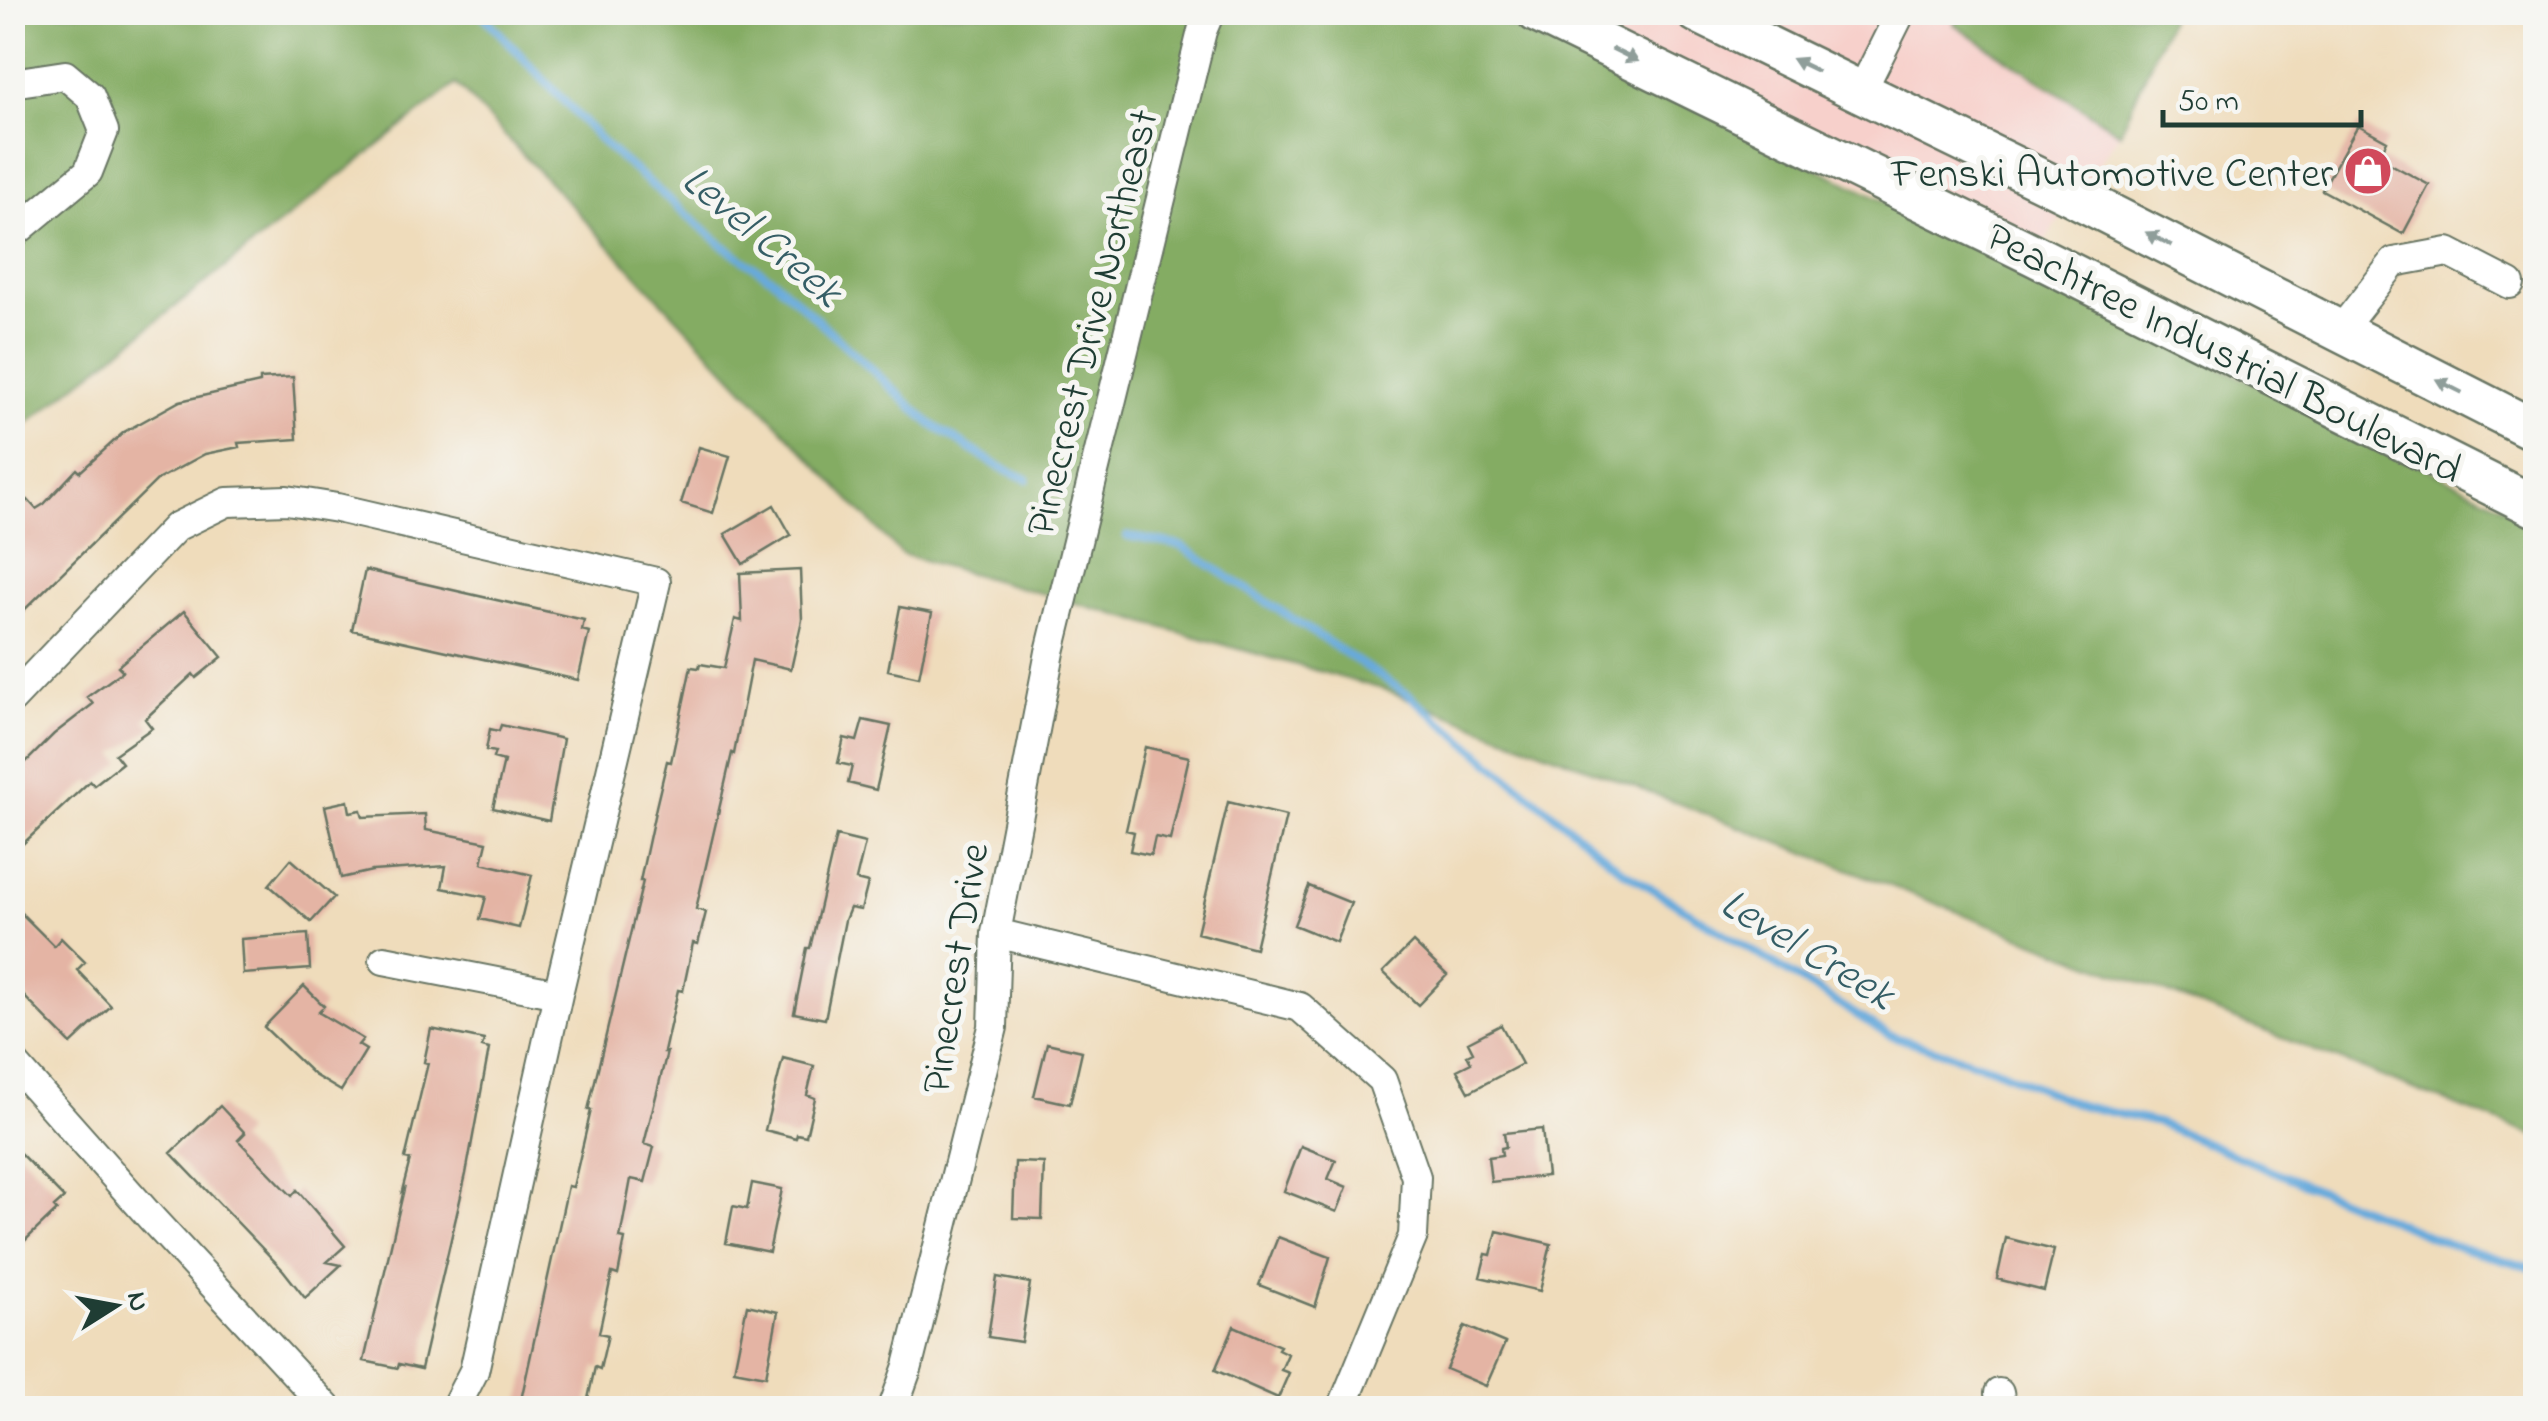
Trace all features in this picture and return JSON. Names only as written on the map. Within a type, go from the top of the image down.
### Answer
[{"type":"highway","name":"Peachtree Industrial Boulevard","points":[[1537,12],[2536,506]]},
{"type":"highway","name":"Peachtree Industrial Boulevard","points":[[1697,12],[2536,431]]},
{"type":"street","name":"Pinecrest Drive Northeast","points":[[1050,652],[1202,31],[1210,12]]},
{"type":"street","points":[[1861,92],[1900,12]]},
{"type":"street","points":[[12,83],[65,75],[90,96],[104,131],[88,172],[12,235]]},
{"type":"street","points":[[2340,332],[2394,262],[2448,252],[2510,284]]},
{"type":"street","points":[[12,700],[176,528],[227,502],[286,500],[337,508],[656,582],[474,1370],[455,1408]]},
{"type":"street","name":"Pinecrest Drive","points":[[893,1408],[908,1366],[993,1027],[996,933],[1050,652]]},
{"type":"street","points":[[996,933],[1300,1007],[1382,1080],[1416,1176],[1413,1236],[1342,1408]]},
{"type":"street","points":[[384,960],[558,994]]},
{"type":"street","points":[[12,1061],[328,1408]]},
{"type":"shaded area","points":[[1477,13],[1959,13],[1955,24],[2120,133],[2030,263],[1660,91]]},
{"type":"green space","points":[[1959,12],[2172,13],[2120,133],[1954,24]]},
{"type":"green space","points":[[13,13],[1477,13],[1660,91],[2535,522],[2535,1136],[1386,690],[901,554],[456,84],[13,435]]},
{"type":"building","name":"Fenski Automotive Center","points":[[2358,125],[2387,141],[2378,157],[2429,185],[2403,234],[2322,190]]},
{"type":"building","points":[[293,377],[297,439],[238,443],[239,447],[205,454],[157,480],[12,622],[12,515],[28,500],[36,509],[44,504],[77,469],[80,472],[124,432],[180,401],[260,383],[260,379]]},
{"type":"building","points":[[699,447],[730,456],[713,513],[681,503]]},
{"type":"building","points":[[774,505],[791,535],[743,564],[725,534]]},
{"type":"building","points":[[365,570],[584,620],[582,630],[589,632],[578,680],[352,630]]},
{"type":"building","points":[[800,570],[802,620],[791,669],[752,660],[734,754],[696,909],[706,912],[698,944],[693,943],[683,991],[678,990],[644,1144],[654,1147],[645,1182],[631,1179],[618,1275],[612,1273],[599,1333],[608,1335],[600,1369],[595,1367],[586,1408],[560,1408],[521,1400],[691,667],[699,668],[700,664],[724,668],[735,619],[742,621],[740,573]]},
{"type":"building","points":[[900,607],[932,613],[919,677],[888,670]]},
{"type":"building","points":[[184,611],[222,657],[196,678],[193,674],[145,719],[152,728],[115,754],[122,763],[94,785],[90,781],[12,854],[12,776],[54,734],[93,704],[87,697],[123,671],[118,666]]},
{"type":"building","points":[[863,720],[891,726],[876,790],[848,783],[852,766],[838,763],[844,738],[857,741]]},
{"type":"building","points":[[501,725],[563,739],[549,821],[493,808],[504,761],[493,758],[495,752],[486,750],[490,729],[499,731]]},
{"type":"building","points":[[1145,747],[1189,757],[1170,840],[1155,837],[1151,855],[1130,851],[1134,832],[1126,830]]},
{"type":"building","points":[[348,801],[350,812],[361,810],[363,817],[425,814],[426,830],[487,842],[482,863],[532,875],[519,928],[480,919],[486,897],[442,888],[446,866],[372,871],[341,878],[325,806]]},
{"type":"building","points":[[1228,802],[1286,816],[1255,948],[1197,933]]},
{"type":"building","points":[[836,836],[865,843],[856,880],[868,883],[861,910],[850,908],[845,920],[825,1019],[794,1013]]},
{"type":"building","points":[[291,859],[334,897],[311,922],[269,885]]},
{"type":"building","points":[[1309,886],[1351,903],[1336,942],[1294,925]]},
{"type":"building","points":[[12,904],[54,946],[61,938],[85,962],[77,970],[111,1006],[71,1044],[12,984]]},
{"type":"building","points":[[308,934],[310,969],[243,974],[241,939]]},
{"type":"building","points":[[1413,942],[1447,975],[1418,1005],[1383,972]]},
{"type":"building","points":[[304,986],[324,1006],[318,1012],[363,1039],[358,1045],[366,1050],[341,1091],[314,1075],[264,1027]]},
{"type":"building","points":[[1501,1025],[1522,1064],[1469,1092],[1457,1070],[1471,1063],[1467,1055],[1473,1052],[1468,1042]]},
{"type":"building","points":[[431,1029],[484,1040],[482,1047],[489,1049],[466,1174],[421,1369],[399,1364],[398,1368],[364,1361],[410,1160],[405,1159],[428,1063],[424,1062]]},
{"type":"building","points":[[1047,1043],[1082,1051],[1070,1104],[1034,1096]]},
{"type":"building","points":[[783,1058],[814,1066],[807,1095],[815,1098],[806,1136],[797,1134],[796,1138],[765,1130]]},
{"type":"building","points":[[220,1106],[245,1133],[238,1140],[292,1196],[297,1190],[345,1246],[327,1262],[341,1265],[305,1298],[171,1153]]},
{"type":"building","points":[[1542,1129],[1547,1176],[1491,1182],[1488,1157],[1502,1155],[1501,1148],[1506,1147],[1504,1133]]},
{"type":"building","points":[[12,1145],[64,1198],[54,1207],[57,1210],[12,1253]]},
{"type":"building","points":[[1301,1146],[1336,1160],[1328,1179],[1347,1187],[1337,1212],[1284,1191]]},
{"type":"building","points":[[1015,1162],[1044,1163],[1042,1219],[1013,1218]]},
{"type":"building","points":[[752,1183],[782,1189],[769,1252],[726,1243],[733,1206],[747,1209]]},
{"type":"building","points":[[1497,1231],[1551,1244],[1540,1291],[1480,1277]]},
{"type":"building","points":[[1278,1237],[1330,1257],[1315,1307],[1259,1285]]},
{"type":"building","points":[[2006,1238],[2054,1250],[2044,1291],[1997,1279]]},
{"type":"building","points":[[997,1277],[1030,1283],[1021,1342],[988,1337]]},
{"type":"building","points":[[747,1305],[778,1312],[766,1376],[734,1370]]},
{"type":"building","points":[[1234,1326],[1280,1346],[1278,1349],[1288,1354],[1281,1370],[1289,1373],[1278,1398],[1215,1370]]},
{"type":"building","points":[[1465,1326],[1505,1343],[1486,1386],[1446,1369]]},
{"type":"waterway","name":"Level Creek","points":[[480,12],[608,148],[724,246],[774,280],[931,424],[998,466],[1027,479]]},
{"type":"waterway","name":"Level Creek","points":[[1127,536],[1181,546],[1409,695],[1623,871],[1889,1035],[1991,1067],[2079,1105],[2158,1123],[2451,1245],[2536,1269]]},
{"type":"place","name":"Fenski Automotive Center","points":[[2368,171]]}]
